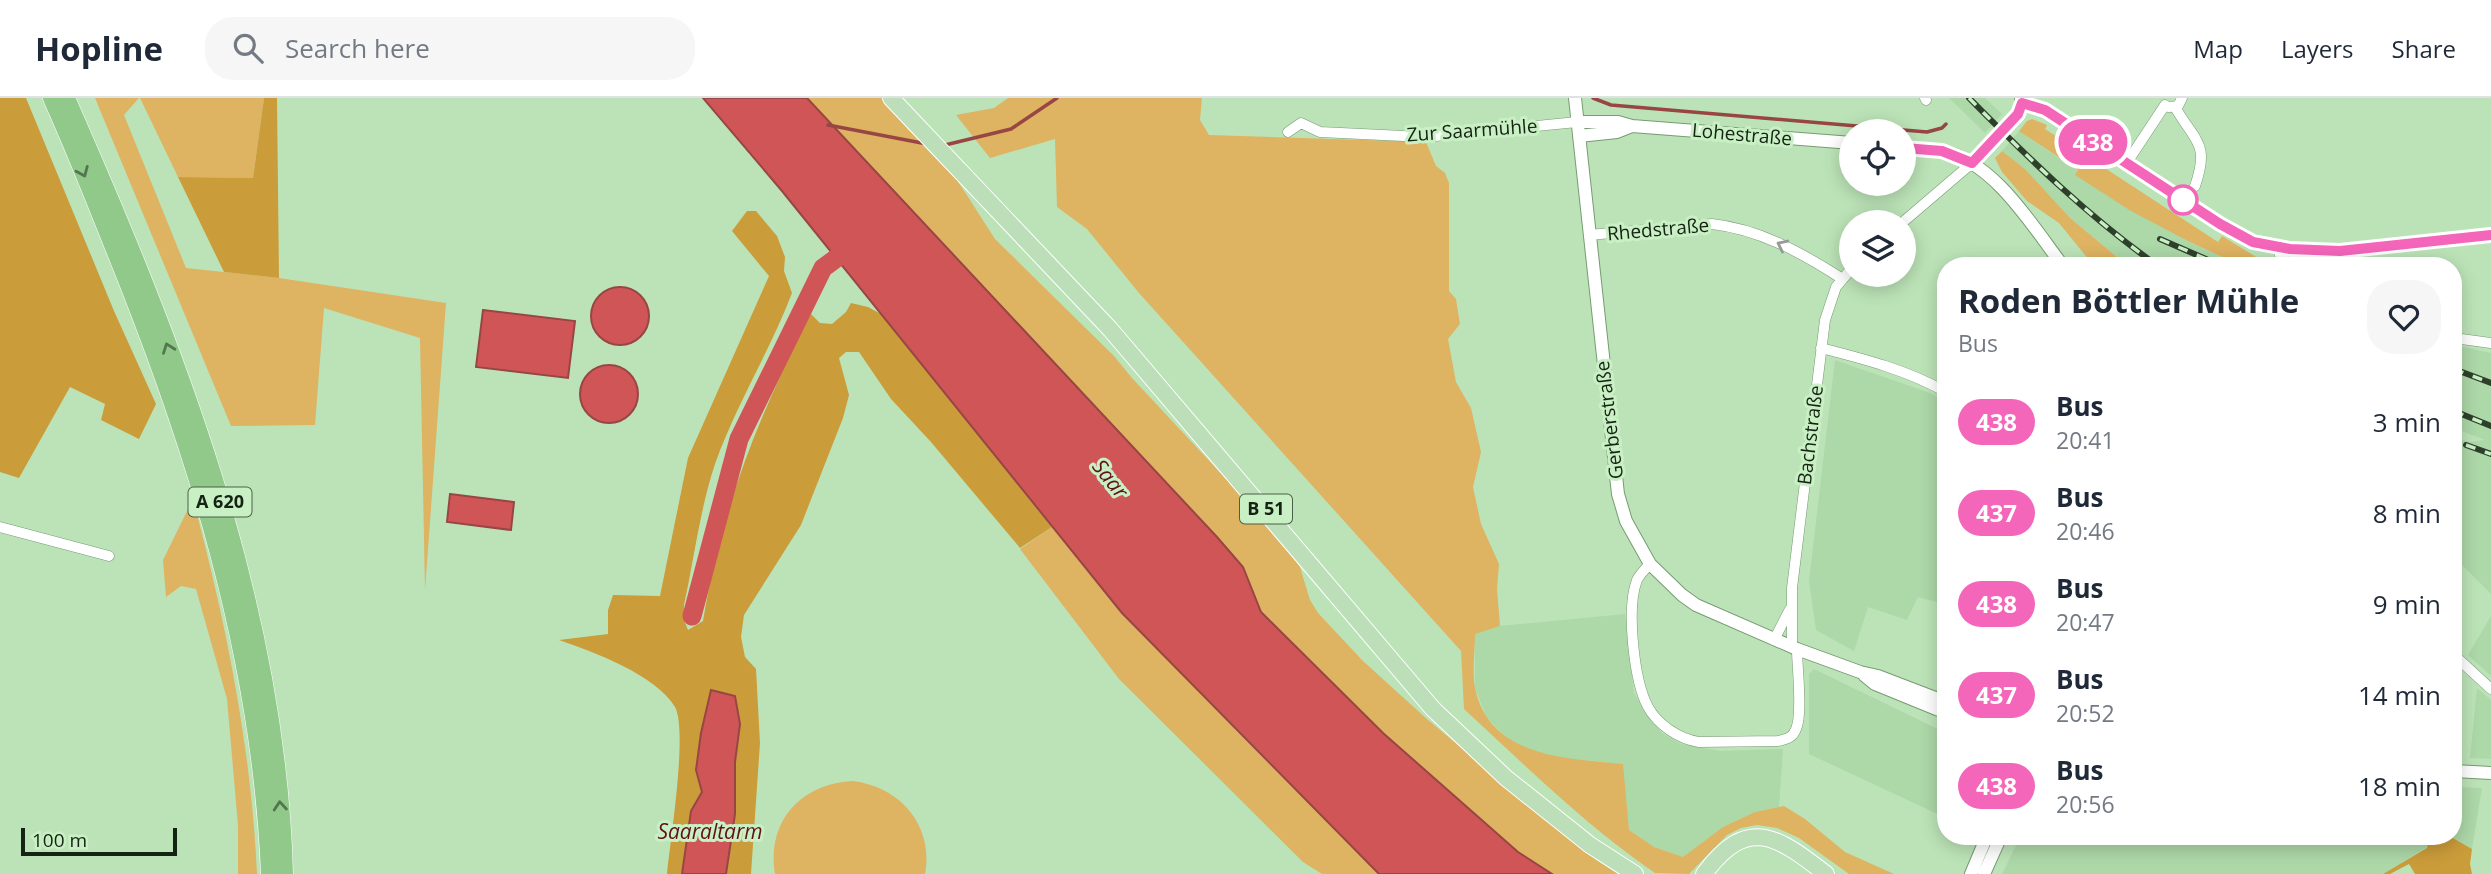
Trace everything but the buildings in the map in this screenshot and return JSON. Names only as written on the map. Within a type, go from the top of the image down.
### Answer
[{"type":"highway","name":"A 620","points":[[52,98],[137,305],[179,420],[212,523],[250,689],[262,768],[270,874]]},
{"type":"highway","name":"A 620","points":[[66,98],[154,310],[196,428],[227,528],[253,630],[264,687],[276,766],[284,874]]},
{"type":"main road","name":"B 51","points":[[891,98],[1110,329],[1433,709],[1474,749],[1537,803],[1590,845],[1635,874]]},
{"type":"main road","points":[[1704,874],[1741,840],[1756,837],[1780,841],[1826,874]]},
{"type":"main road","points":[[1718,874],[1726,851]]},
{"type":"street","name":"Gerberstraße","points":[[1574,98],[1618,494],[1626,521],[1650,564],[1696,605],[1774,640],[1860,672]]},
{"type":"street","points":[[2167,103],[2180,103],[2182,98]]},
{"type":"street","points":[[2011,122],[2021,109],[2022,101],[2045,110],[2241,237],[2277,247],[2340,251],[2491,234]]},
{"type":"street","points":[[2126,164],[2167,103]]},
{"type":"street","points":[[2167,103],[2201,146],[2202,159],[2195,186]]},
{"type":"street","name":"Lohestraße","points":[[1577,122],[1618,122],[1632,126],[1839,142]]},
{"type":"street","name":"Zur Saarmühle","points":[[1288,132],[1301,123],[1320,132],[1425,137],[1577,122]]},
{"type":"street","name":"Lohestraße","points":[[1579,136],[1617,132],[1632,126]]},
{"type":"street","points":[[1916,211],[1972,163],[1993,141]]},
{"type":"street","points":[[1916,149],[1942,151],[1972,163],[2004,191],[2056,257]]},
{"type":"street","name":"Rhedstraße","points":[[1589,235],[1712,223],[1754,232],[1815,261],[1839,276]]},
{"type":"street","points":[[2277,247],[2282,257]]},
{"type":"street","name":"Bachstraße","points":[[1774,640],[1790,609],[1821,348],[1831,298],[1839,283]]},
{"type":"street","points":[[2462,339],[2491,343]]},
{"type":"street","points":[[1821,348],[1868,359],[1937,388]]},
{"type":"street","points":[[0,527],[109,556]]},
{"type":"street","name":"Bachstraße","points":[[1650,564],[1637,579],[1633,593],[1636,668],[1640,688],[1659,722],[1688,740],[1778,741],[1790,738],[1796,729],[1798,717],[1793,621],[1790,609]]},
{"type":"street","points":[[2462,662],[2491,689]]},
{"type":"street","points":[[1860,672],[1937,699]]},
{"type":"street","points":[[1860,672],[1875,684],[1937,710]]},
{"type":"street","points":[[1928,706],[1937,712]]},
{"type":"street","points":[[2462,771],[2491,773]]},
{"type":"street","points":[[1971,874],[1983,845]]},
{"type":"street","points":[[1984,874],[1997,845]]},
{"type":"shaded area","points":[[0,98],[26,98],[114,311],[156,404],[139,439],[101,420],[105,404],[70,387],[19,478],[0,472]]},
{"type":"shaded area","points":[[95,98],[139,98],[124,115],[186,268],[279,278],[446,303],[425,590],[420,338],[324,308],[315,425],[231,426]]},
{"type":"shaded area","points":[[140,98],[264,98],[253,178],[178,177]]},
{"type":"shaded area","points":[[264,98],[277,98],[279,278],[224,272],[178,177],[253,178]]},
{"type":"shaded area","points":[[807,98],[884,98],[909,124],[907,128],[943,166],[950,169],[995,239],[1114,356],[1296,554],[1310,600],[1318,613],[1363,661],[1428,720],[1595,859],[1618,874],[1552,874],[1518,852],[1383,733],[1261,612],[1243,567]]},
{"type":"shaded area","points":[[1008,98],[1202,98],[1200,120],[1209,135],[1426,142],[1436,166],[1445,173],[1449,183],[1449,291],[1456,299],[1460,324],[1448,339],[1456,382],[1471,408],[1481,452],[1473,487],[1481,524],[1499,564],[1497,589],[1500,626],[1475,634],[1474,681],[1483,711],[1496,729],[1533,750],[1555,756],[1623,764],[1629,830],[1654,847],[1683,857],[1723,827],[1755,812],[1784,806],[1805,819],[1845,852],[1894,874],[1849,874],[1799,838],[1777,828],[1757,825],[1741,828],[1727,835],[1689,874],[1655,873],[1605,836],[1557,795],[1464,709],[1461,651],[1139,293],[1087,229],[1057,207],[1055,139],[990,158],[956,115],[994,108]]},
{"type":"shaded area","points":[[1949,98],[1985,98],[2002,114],[1985,133]]},
{"type":"shaded area","points":[[2032,119],[2047,125],[2045,129],[2218,242],[2222,236],[2256,257],[2223,257],[2131,211],[2075,175],[2078,170],[2019,131]]},
{"type":"shaded area","points":[[2019,131],[2078,171],[2076,175],[2188,241],[2223,257],[2118,257],[2070,218],[2025,169],[2002,151]]},
{"type":"shaded area","points":[[2002,151],[2025,169],[2070,218],[2117,257],[2087,257],[2059,223],[2027,201],[2002,172],[1995,158]]},
{"type":"shaded area","points":[[747,211],[756,211],[777,236],[785,257],[784,271],[792,293],[715,464],[701,516],[684,605],[684,620],[688,630],[703,621],[724,526],[743,467],[766,407],[811,314],[820,323],[832,324],[846,312],[851,303],[881,314],[1052,527],[1020,548],[891,399],[859,352],[846,352],[839,358],[849,395],[843,418],[801,525],[744,615],[741,637],[745,657],[756,669],[760,743],[751,874],[726,874],[735,814],[735,762],[740,724],[711,691],[696,770],[702,792],[691,811],[682,874],[667,874],[679,762],[679,720],[675,707],[666,695],[639,675],[606,658],[559,640],[608,634],[608,610],[613,595],[660,596],[688,458],[769,276],[732,231]]},
{"type":"shaded area","points":[[2462,347],[2491,353],[2491,594],[2462,565],[2462,440],[2485,440],[2462,431]]},
{"type":"shaded area","points":[[1835,360],[1937,397],[1937,602],[1918,597],[1907,620],[1868,607],[1854,651],[1816,630],[1809,581]]},
{"type":"shaded area","points":[[193,499],[226,638],[243,731],[257,874],[238,874],[238,825],[227,699],[196,589],[181,586],[166,597],[163,560]]},
{"type":"shaded area","points":[[1052,527],[1122,613],[1379,874],[1322,874],[1303,862],[1119,679],[1020,549]]},
{"type":"shaded area","points":[[1625,614],[1634,693],[1662,733],[1681,744],[1721,751],[1783,749],[1779,807],[1755,812],[1723,827],[1683,857],[1654,847],[1629,830],[1622,764],[1564,758],[1530,750],[1509,740],[1487,718],[1475,688],[1475,633],[1500,626]]},
{"type":"shaded area","points":[[2491,616],[2491,676],[2468,655]]},
{"type":"shaded area","points":[[1814,669],[1937,729],[1937,814],[1809,754],[1809,674]]},
{"type":"shaded area","points":[[2477,688],[2491,700],[2491,759],[2470,758]]},
{"type":"shaded area","points":[[853,781],[885,791],[910,811],[924,840],[925,874],[775,874],[776,837],[792,808],[818,789]]},
{"type":"shaded area","points":[[2462,787],[2482,788],[2472,849],[2462,843]]},
{"type":"shaded area","points":[[2462,843],[2472,849],[2472,874],[2415,874],[2409,864],[2390,874],[2383,874],[2427,848],[2427,845]]},
{"type":"shaded area","points":[[2016,845],[2427,845],[2383,874],[2002,874]]},
{"type":"water","name":"Saar","points":[[703,98],[807,98],[1217,537],[1243,567],[1261,612],[1383,733],[1518,852],[1552,874],[1379,874],[1122,613],[782,191]]},
{"type":"water","points":[[614,287],[626,287],[641,295],[649,310],[649,322],[641,337],[626,345],[614,345],[599,337],[591,322],[591,310],[599,295]]},
{"type":"water","points":[[483,310],[575,321],[568,378],[476,367]]},
{"type":"water","points":[[603,365],[615,365],[630,373],[638,388],[638,400],[630,415],[615,423],[603,423],[588,415],[580,400],[580,388],[588,373]]},
{"type":"water","points":[[450,494],[514,502],[511,530],[447,522]]},
{"type":"water","name":"Saaraltarm","points":[[711,690],[735,696],[740,724],[735,762],[735,814],[726,874],[682,874],[691,811],[702,792],[696,770]]},
{"type":"waterway","points":[[941,146],[1011,129],[1057,98]]},
{"type":"waterway","points":[[1593,98],[1611,105],[1927,132],[1942,128],[1946,124]]},
{"type":"waterway","points":[[828,125],[927,144]]},
{"type":"waterway","name":"Saaraltarm","points":[[692,616],[739,439],[823,268],[857,243]]},
{"type":"tunnel","points":[[1993,141],[2011,122]]},
{"type":"railway","points":[[1969,98],[2060,186],[2146,257]]},
{"type":"railway","points":[[2160,239],[2201,257]]},
{"type":"railway","points":[[2462,372],[2491,383]]},
{"type":"railway","points":[[2462,414],[2491,426]]},
{"type":"railway","points":[[2466,445],[2491,454]]},
{"type":"bus line","name":"438","points":[[1916,149],[1942,151],[1972,163],[2018,114],[2022,103],[2045,110],[2220,224],[2253,242],[2290,249],[2340,251],[2491,235]]}]
